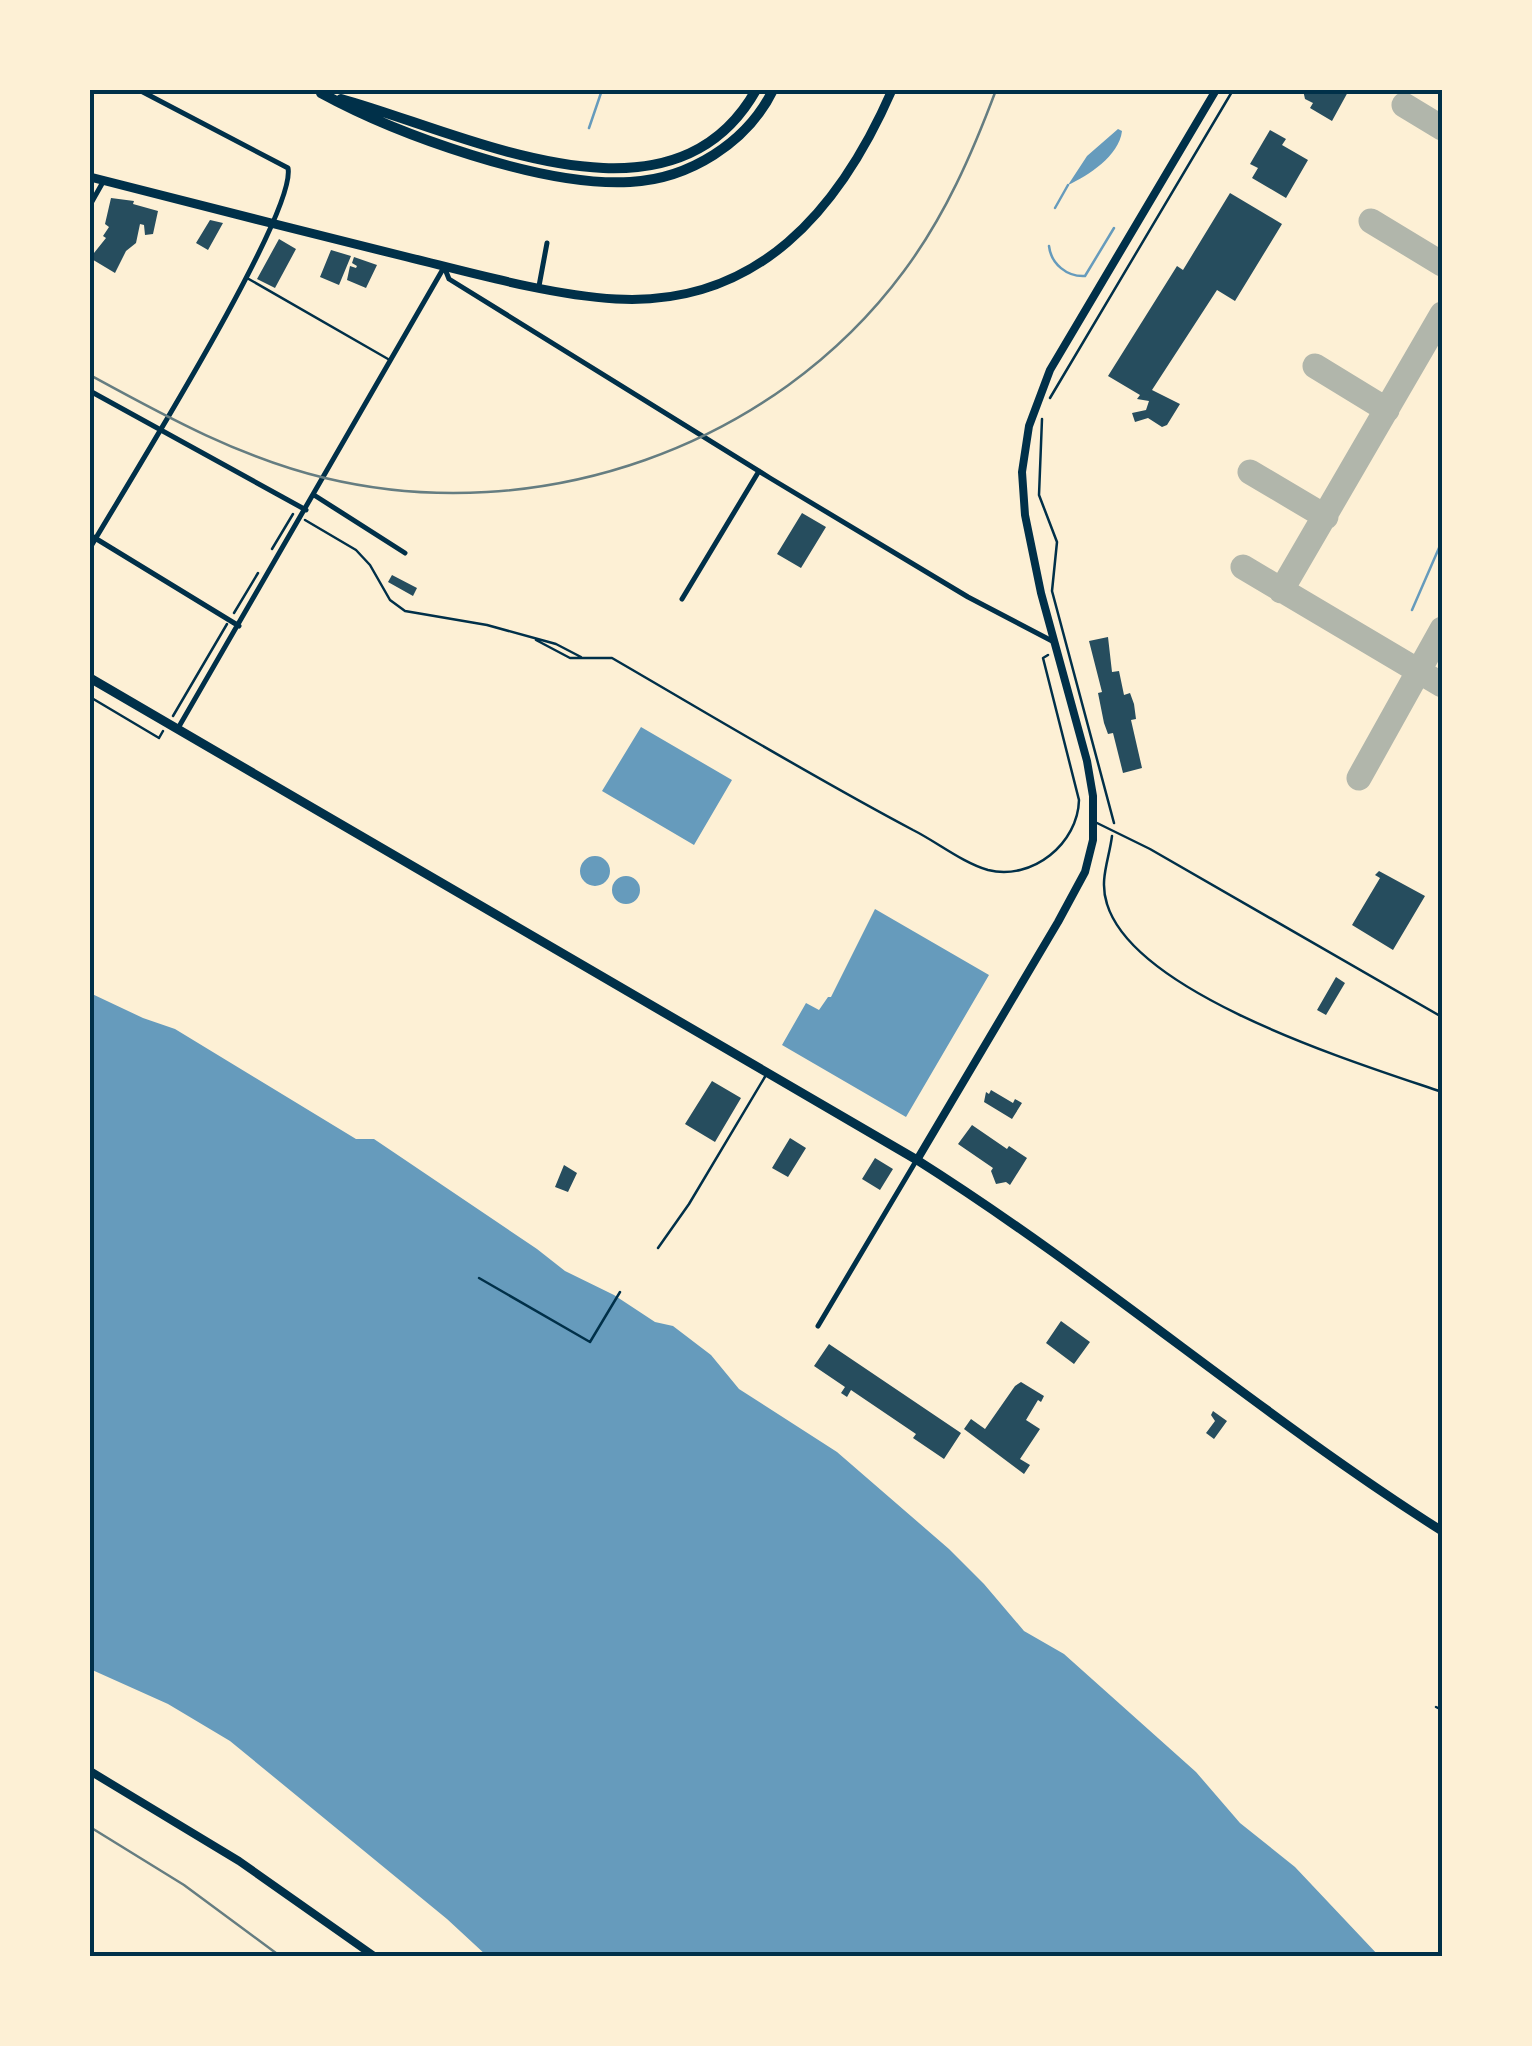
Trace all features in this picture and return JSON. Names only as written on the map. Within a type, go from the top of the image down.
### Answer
[{"type":"highway","points":[[756,90],[742,114],[712,142],[672,162],[626,169],[598,168],[494,147],[321,94],[382,124],[492,159],[559,176],[630,182],[680,172],[727,146],[749,126],[772,90]]},
{"type":"main road","points":[[90,177],[444,266],[612,299],[660,298],[716,285],[761,263],[800,234],[824,210],[864,148],[892,90]]},
{"type":"main road","points":[[90,678],[918,1160],[1018,1224],[1265,1410],[1442,1531]]},
{"type":"street","points":[[90,548],[93,536],[160,430],[246,277],[274,224],[289,181],[288,168],[139,90]]},
{"type":"street","points":[[818,1326],[1085,872],[1095,822],[1087,761],[1025,515],[1022,472],[1029,426],[1050,370],[1216,90]]},
{"type":"street","points":[[90,206],[104,180]]},
{"type":"street","points":[[539,286],[547,243]]},
{"type":"street","points":[[444,266],[450,279],[759,471],[968,596],[1054,642]]},
{"type":"street","points":[[178,730],[444,266]]},
{"type":"street","points":[[90,391],[306,510]]},
{"type":"street","points":[[682,599],[759,471]]},
{"type":"street","points":[[314,496],[405,552]]},
{"type":"street","points":[[93,536],[238,626]]},
{"type":"street","points":[[90,1771],[239,1860],[374,1956]]},
{"type":"lane","points":[[246,277],[392,362]]},
{"type":"lane","points":[[261,569],[269,574]]},
{"type":"lane","points":[[1095,822],[1150,849],[1442,1017]]},
{"type":"lane","points":[[658,1248],[689,1204],[766,1074]]},
{"type":"lane","points":[[1436,1707],[1442,1710]]},
{"type":"path","points":[[1114,818],[1052,591],[1057,542],[1039,495],[1043,412],[1233,90]]},
{"type":"path","points":[[172,717],[292,513]]},
{"type":"path","points":[[308,521],[356,550],[370,565],[390,600],[405,611],[487,625],[556,644],[582,658]]},
{"type":"path","points":[[536,640],[562,655],[612,658],[874,810],[993,871],[1021,867],[1048,857],[1068,838],[1079,816],[1079,800],[1043,658],[1049,655]]},
{"type":"path","points":[[90,697],[159,738]]},
{"type":"path","points":[[1111,846],[1103,882],[1106,903],[1119,930],[1148,962],[1273,1032],[1442,1092]]},
{"type":"path","points":[[479,1278],[590,1342],[620,1292]]},
{"type":"water","points":[[1118,129],[1122,131],[1120,140],[1109,157],[1068,185],[1087,156]]},
{"type":"water","points":[[641,727],[732,780],[694,845],[602,791]]},
{"type":"water","points":[[595,856],[605,861],[610,871],[605,881],[595,886],[585,881],[580,871],[585,861]]},
{"type":"water","points":[[626,876],[636,880],[640,890],[636,900],[626,904],[616,900],[612,890],[616,880]]},
{"type":"water","points":[[875,909],[989,975],[906,1117],[782,1045],[806,1003],[819,1010],[831,997]]},
{"type":"water","points":[[90,993],[175,1029],[356,1139],[374,1139],[565,1271],[614,1295],[655,1322],[673,1326],[711,1355],[739,1389],[837,1452],[949,1549],[1024,1631],[1064,1654],[1196,1772],[1240,1823],[1295,1867],[1379,1956],[487,1956],[230,1741],[168,1704],[90,1669]]},
{"type":"building","points":[[1303,90],[1349,90],[1332,121],[1310,108],[1313,103],[1305,99]]},
{"type":"building","points":[[1270,130],[1286,139],[1282,145],[1308,160],[1286,198],[1252,178],[1258,168],[1250,164]]},
{"type":"building","points":[[1230,193],[1282,224],[1235,301],[1217,290],[1152,390],[1180,404],[1167,425],[1162,427],[1148,418],[1135,422],[1132,413],[1146,410],[1149,401],[1137,399],[1140,395],[1108,376],[1177,266],[1183,270]]},
{"type":"building","points":[[111,198],[134,201],[133,204],[158,211],[153,234],[145,235],[144,225],[140,224],[136,243],[126,251],[115,273],[90,258],[106,238],[103,236],[109,227],[105,224]]},
{"type":"building","points":[[210,220],[223,223],[208,250],[196,243]]},
{"type":"building","points":[[279,239],[296,249],[275,288],[257,279]]},
{"type":"building","points":[[331,250],[351,256],[339,285],[320,277]]},
{"type":"building","points":[[354,257],[377,265],[366,288],[347,280],[350,266],[357,266],[352,263]]},
{"type":"building","points":[[802,513],[826,527],[801,568],[777,554]]},
{"type":"building","points":[[392,575],[417,588],[413,596],[388,582]]},
{"type":"building","points":[[1108,637],[1112,672],[1119,671],[1124,695],[1130,693],[1134,704],[1136,719],[1131,720],[1142,768],[1123,773],[1113,733],[1108,734],[1104,723],[1098,693],[1102,692],[1089,641]]},
{"type":"building","points":[[1379,871],[1425,896],[1393,950],[1352,925],[1380,878],[1375,875]]},
{"type":"building","points":[[1336,977],[1345,983],[1326,1015],[1317,1010]]},
{"type":"building","points":[[712,1081],[741,1098],[715,1142],[685,1124]]},
{"type":"building","points":[[991,1090],[1013,1103],[1015,1099],[1022,1103],[1012,1119],[984,1102],[986,1092]]},
{"type":"building","points":[[972,1125],[1027,1158],[1010,1185],[996,1184],[993,1168],[958,1144]]},
{"type":"building","points":[[790,1138],[806,1148],[788,1177],[772,1168]]},
{"type":"building","points":[[875,1158],[893,1169],[880,1190],[862,1179]]},
{"type":"building","points":[[564,1165],[577,1173],[568,1192],[555,1187]]},
{"type":"building","points":[[1061,1321],[1090,1342],[1074,1364],[1046,1343]]},
{"type":"building","points":[[829,1344],[961,1433],[944,1459],[913,1438],[916,1434],[851,1390],[847,1397],[841,1393],[845,1387],[814,1366]]},
{"type":"building","points":[[1021,1382],[1044,1396],[1026,1420],[1040,1429],[1020,1459],[1030,1465],[1024,1474],[964,1429],[971,1419],[985,1429]]},
{"type":"building","points":[[1213,1411],[1227,1421],[1214,1439],[1206,1433],[1215,1421]]},
{"type":"waterway","points":[[589,128],[602,90]]},
{"type":"waterway","points":[[1055,208],[1068,185]]},
{"type":"waterway","points":[[1049,246],[1061,268],[1085,276],[1114,228]]},
{"type":"waterway","points":[[1412,610],[1442,541]]},
{"type":"taxiway","points":[[1404,105],[1442,128]]},
{"type":"taxiway","points":[[1371,221],[1442,264]]},
{"type":"taxiway","points":[[1281,591],[1442,314]]},
{"type":"taxiway","points":[[1315,366],[1387,410]]},
{"type":"taxiway","points":[[1250,472],[1326,517]]},
{"type":"taxiway","points":[[1243,567],[1442,685]]},
{"type":"taxiway","points":[[1359,778],[1442,629]]},
{"type":"railway","points":[[90,375],[175,420],[263,459],[325,478],[406,491],[487,492],[567,482],[645,460],[719,428],[788,385],[850,333],[904,271],[932,229],[967,161],[996,90]]},
{"type":"railway","points":[[90,1827],[184,1885],[280,1956]]}]
